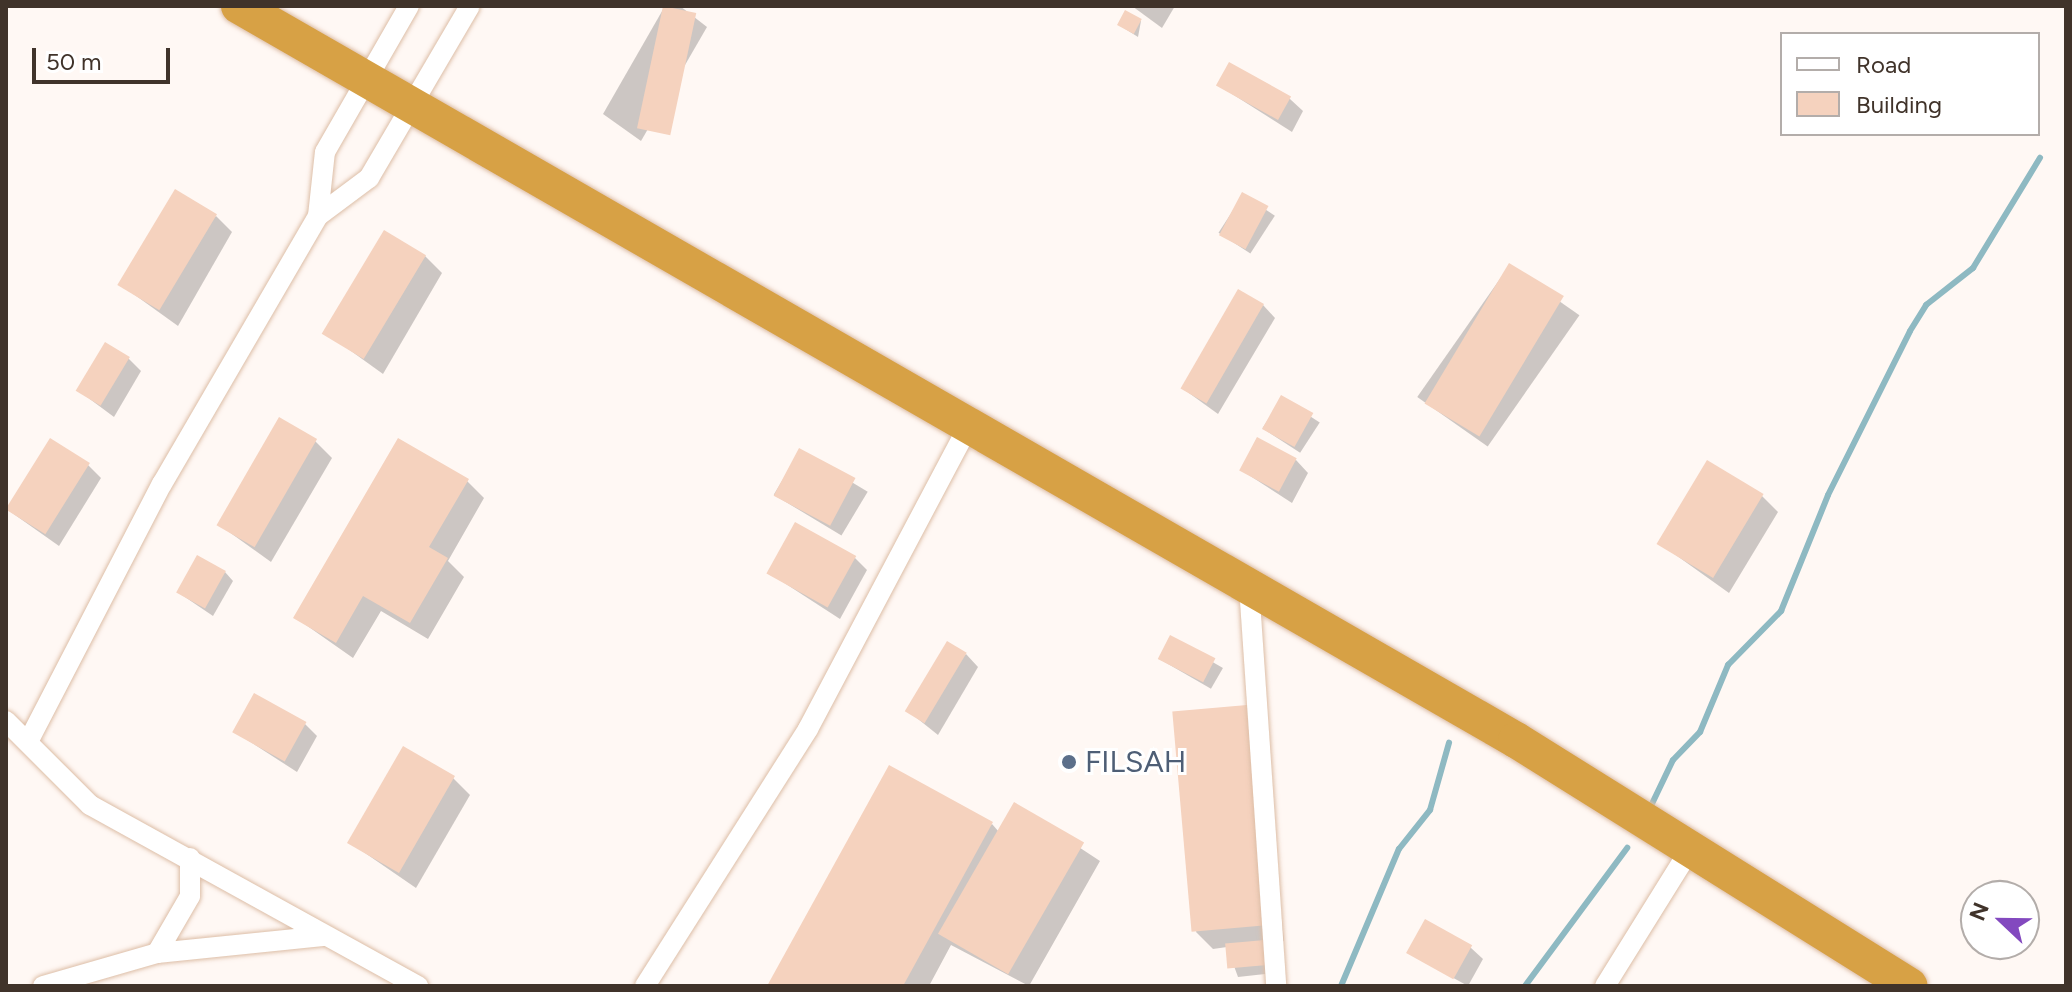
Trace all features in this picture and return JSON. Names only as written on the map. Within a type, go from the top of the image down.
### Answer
[{"type":"highway","points":[[239,6],[411,108],[1249,586],[1691,848],[1910,986]]},
{"type":"street","points":[[318,216],[325,152],[409,6]]},
{"type":"street","points":[[28,742],[162,484],[318,216],[369,178],[470,6]]},
{"type":"street","points":[[645,986],[808,729],[969,425]]},
{"type":"street","points":[[1249,586],[1276,986]]},
{"type":"street","points":[[6,721],[90,805],[417,986]]},
{"type":"street","points":[[1605,986],[1691,848]]},
{"type":"street","points":[[157,953],[190,896],[190,858]]},
{"type":"street","points":[[43,986],[157,953],[325,936]]},
{"type":"building","points":[[663,6],[696,13],[670,135],[637,128]]},
{"type":"building","points":[[1125,10],[1142,19],[1134,34],[1117,25]]},
{"type":"building","points":[[1229,62],[1291,96],[1278,120],[1216,86]]},
{"type":"building","points":[[175,189],[217,214],[159,310],[117,285]]},
{"type":"building","points":[[1242,192],[1268,206],[1245,249],[1219,235]]},
{"type":"building","points":[[384,230],[426,255],[364,359],[322,334]]},
{"type":"building","points":[[1509,263],[1564,296],[1479,437],[1425,404]]},
{"type":"building","points":[[1238,289],[1264,304],[1206,404],[1180,389]]},
{"type":"building","points":[[105,342],[130,357],[101,406],[76,391]]},
{"type":"building","points":[[1281,395],[1313,413],[1294,447],[1262,429]]},
{"type":"building","points":[[279,417],[317,439],[255,547],[217,525]]},
{"type":"building","points":[[1257,437],[1297,458],[1279,492],[1239,471]]},
{"type":"building","points":[[50,438],[90,463],[45,534],[6,508]]},
{"type":"building","points":[[398,438],[469,479],[429,547],[448,558],[410,623],[363,596],[336,643],[293,618]]},
{"type":"building","points":[[799,448],[856,478],[830,526],[774,496]]},
{"type":"building","points":[[1707,460],[1764,494],[1713,578],[1657,544]]},
{"type":"building","points":[[795,522],[856,556],[828,608],[766,574]]},
{"type":"building","points":[[197,555],[226,571],[205,609],[176,593]]},
{"type":"building","points":[[1170,635],[1215,658],[1203,682],[1158,659]]},
{"type":"building","points":[[947,641],[967,653],[924,723],[905,711]]},
{"type":"building","points":[[254,693],[306,722],[285,761],[232,732]]},
{"type":"building","points":[[1247,705],[1266,925],[1192,932],[1172,712]]},
{"type":"building","points":[[403,746],[455,776],[399,873],[347,843]]},
{"type":"building","points":[[889,765],[993,822],[903,986],[767,986]]},
{"type":"building","points":[[1014,802],[1084,842],[1008,974],[938,934]]},
{"type":"building","points":[[1425,919],[1472,945],[1453,979],[1406,953]]},
{"type":"building","points":[[1265,940],[1267,965],[1227,968],[1225,943]]},
{"type":"waterway","points":[[1649,810],[1673,760],[1700,732],[1728,665],[1781,611],[1828,495],[1910,331],[1926,305],[1973,268],[2040,158]]},
{"type":"waterway","points":[[1341,986],[1399,849],[1430,810],[1449,743]]},
{"type":"waterway","points":[[1525,986],[1627,848]]},
{"type":"place","name":"FILSAH","points":[[1069,762]]}]
